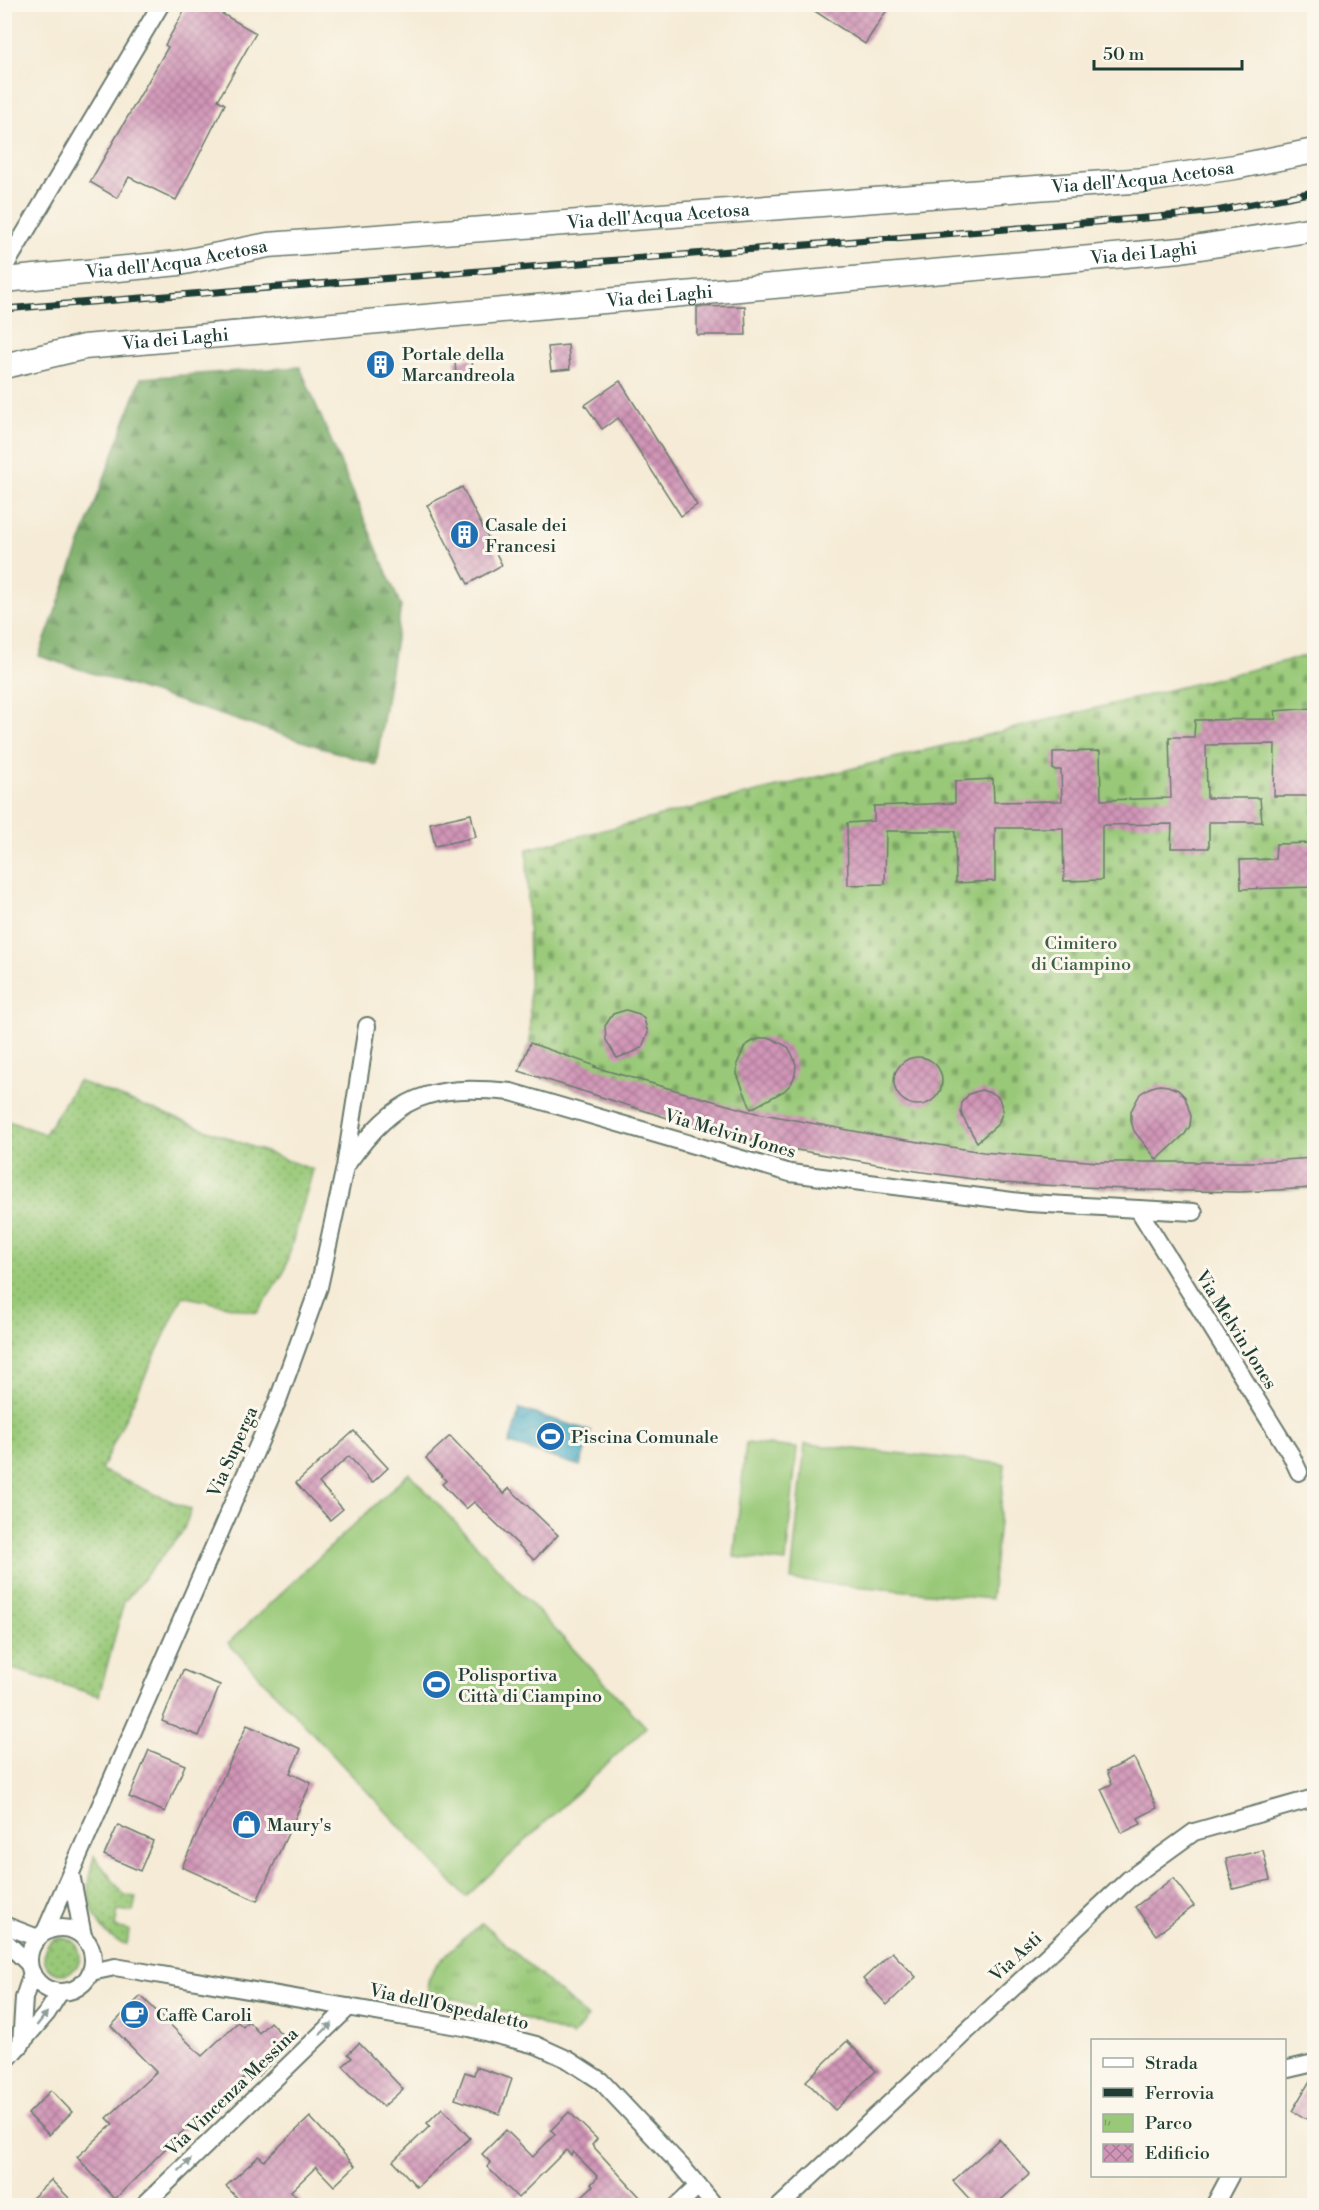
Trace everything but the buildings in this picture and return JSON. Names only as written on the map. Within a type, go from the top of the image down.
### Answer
[{"type":"main road","name":"Via dell'Acqua Acetosa","points":[[4,280],[179,263],[268,245],[1145,180],[1235,167],[1314,151]]},
{"type":"main road","name":"Via dei Laghi","points":[[4,366],[61,351],[95,346],[1181,250],[1314,229]]},
{"type":"street","points":[[4,268],[161,4]]},
{"type":"street","name":"Via Superga","points":[[41,1935],[71,1874],[278,1400],[320,1287],[345,1167],[367,1026]]},
{"type":"street","name":"Via Melvin Jones","points":[[345,1167],[381,1122],[406,1104],[430,1093],[476,1088],[511,1092],[790,1173],[1029,1203],[1194,1212]]},
{"type":"street","name":"Via Melvin Jones","points":[[1138,1209],[1291,1455],[1299,1472]]},
{"type":"street","name":"Via Asti","points":[[780,2205],[1129,1879],[1194,1832],[1314,1798]]},
{"type":"street","points":[[4,1941],[31,1968],[42,1986],[60,1992],[79,1987],[91,1972],[93,1963],[71,1874]]},
{"type":"street","points":[[4,1925],[41,1935],[63,1928],[74,1930],[115,1966]]},
{"type":"street","points":[[21,2045],[24,1998],[31,1968],[30,1954],[41,1935]]},
{"type":"street","name":"Via dell'Ospedaletto","points":[[91,1972],[115,1966],[469,2028],[536,2045],[567,2059],[601,2081],[715,2205]]},
{"type":"street","points":[[4,2063],[47,2013],[60,1992]]},
{"type":"street","name":"Via Vincenza Messina","points":[[143,2205],[349,2007]]},
{"type":"street","points":[[1286,2070],[1314,2063]]},
{"type":"street","points":[[1214,2205],[1229,2177]]},
{"type":"street","points":[[677,2205],[698,2186]]},
{"type":"green space","points":[[300,367],[401,606],[376,765],[39,656],[141,378]]},
{"type":"green space","name":"Cimitero di Ciampino","points":[[1314,654],[1314,1188],[1240,1192],[1001,1183],[797,1150],[696,1127],[519,1071],[530,1043],[527,849]]},
{"type":"green space","points":[[78,1081],[313,1170],[284,1272],[257,1313],[183,1296],[101,1470],[191,1510],[183,1531],[124,1602],[99,1696],[4,1666],[5,1120],[45,1134]]},
{"type":"green space","points":[[746,1443],[797,1448],[786,1562],[734,1557]]},
{"type":"green space","points":[[805,1444],[1005,1464],[991,1599],[791,1580]]},
{"type":"green space","name":"Polisportiva Città di Ciampino","points":[[409,1473],[646,1727],[466,1897],[228,1643]]},
{"type":"green space","points":[[94,1856],[124,1895],[136,1897],[133,1912],[118,1910],[115,1927],[129,1930],[127,1944],[112,1938],[106,1932],[96,1918],[90,1902],[89,1884]]},
{"type":"green space","points":[[482,1923],[588,2018],[572,2036],[516,2015],[452,1998],[442,2005],[431,1996],[428,1986],[431,1974],[439,1962]]},
{"type":"green space","points":[[62,1938],[75,1943],[80,1956],[75,1969],[62,1974],[49,1969],[44,1956],[49,1943]]},
{"type":"water","name":"Piscina Comunale","points":[[520,1409],[591,1431],[580,1466],[509,1444]]},
{"type":"railway","points":[[4,309],[1158,217],[1216,211],[1314,192]]},
{"type":"place","name":"Portale della Marcandreola","points":[[381,364]]},
{"type":"place","name":"Casale dei Francesi","points":[[464,535]]},
{"type":"place","name":"Piscina Comunale","points":[[550,1437]]},
{"type":"place","name":"Polisportiva Città di Ciampino","points":[[437,1685]]},
{"type":"place","name":"Maury's","points":[[246,1825]]},
{"type":"place","name":"Caffè Caroli","points":[[135,2015]]}]
